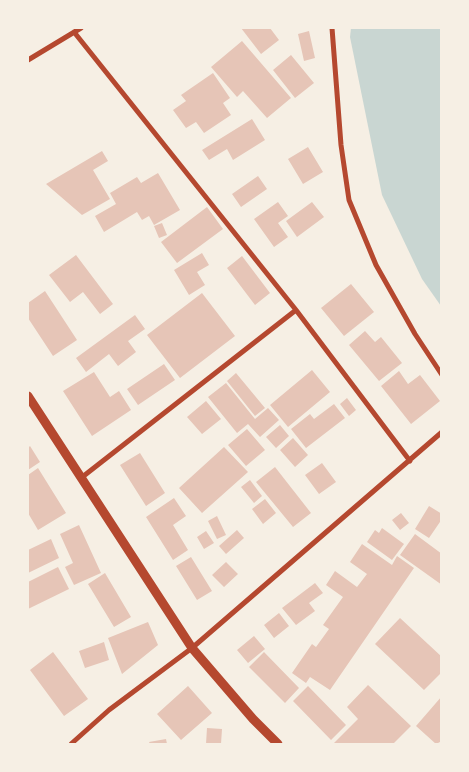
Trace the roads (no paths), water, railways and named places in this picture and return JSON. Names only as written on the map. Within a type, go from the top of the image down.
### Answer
[{"type":"street","points":[[28,60],[81,28]]},
{"type":"street","points":[[332,28],[341,145],[350,200],[376,265],[414,334],[442,375]]},
{"type":"street","points":[[74,32],[296,310],[410,461]]},
{"type":"street","points":[[80,478],[296,310]]},
{"type":"street","points":[[28,396],[192,648],[253,720],[278,744]]},
{"type":"street","points":[[71,744],[109,710],[192,648],[442,432]]}]
